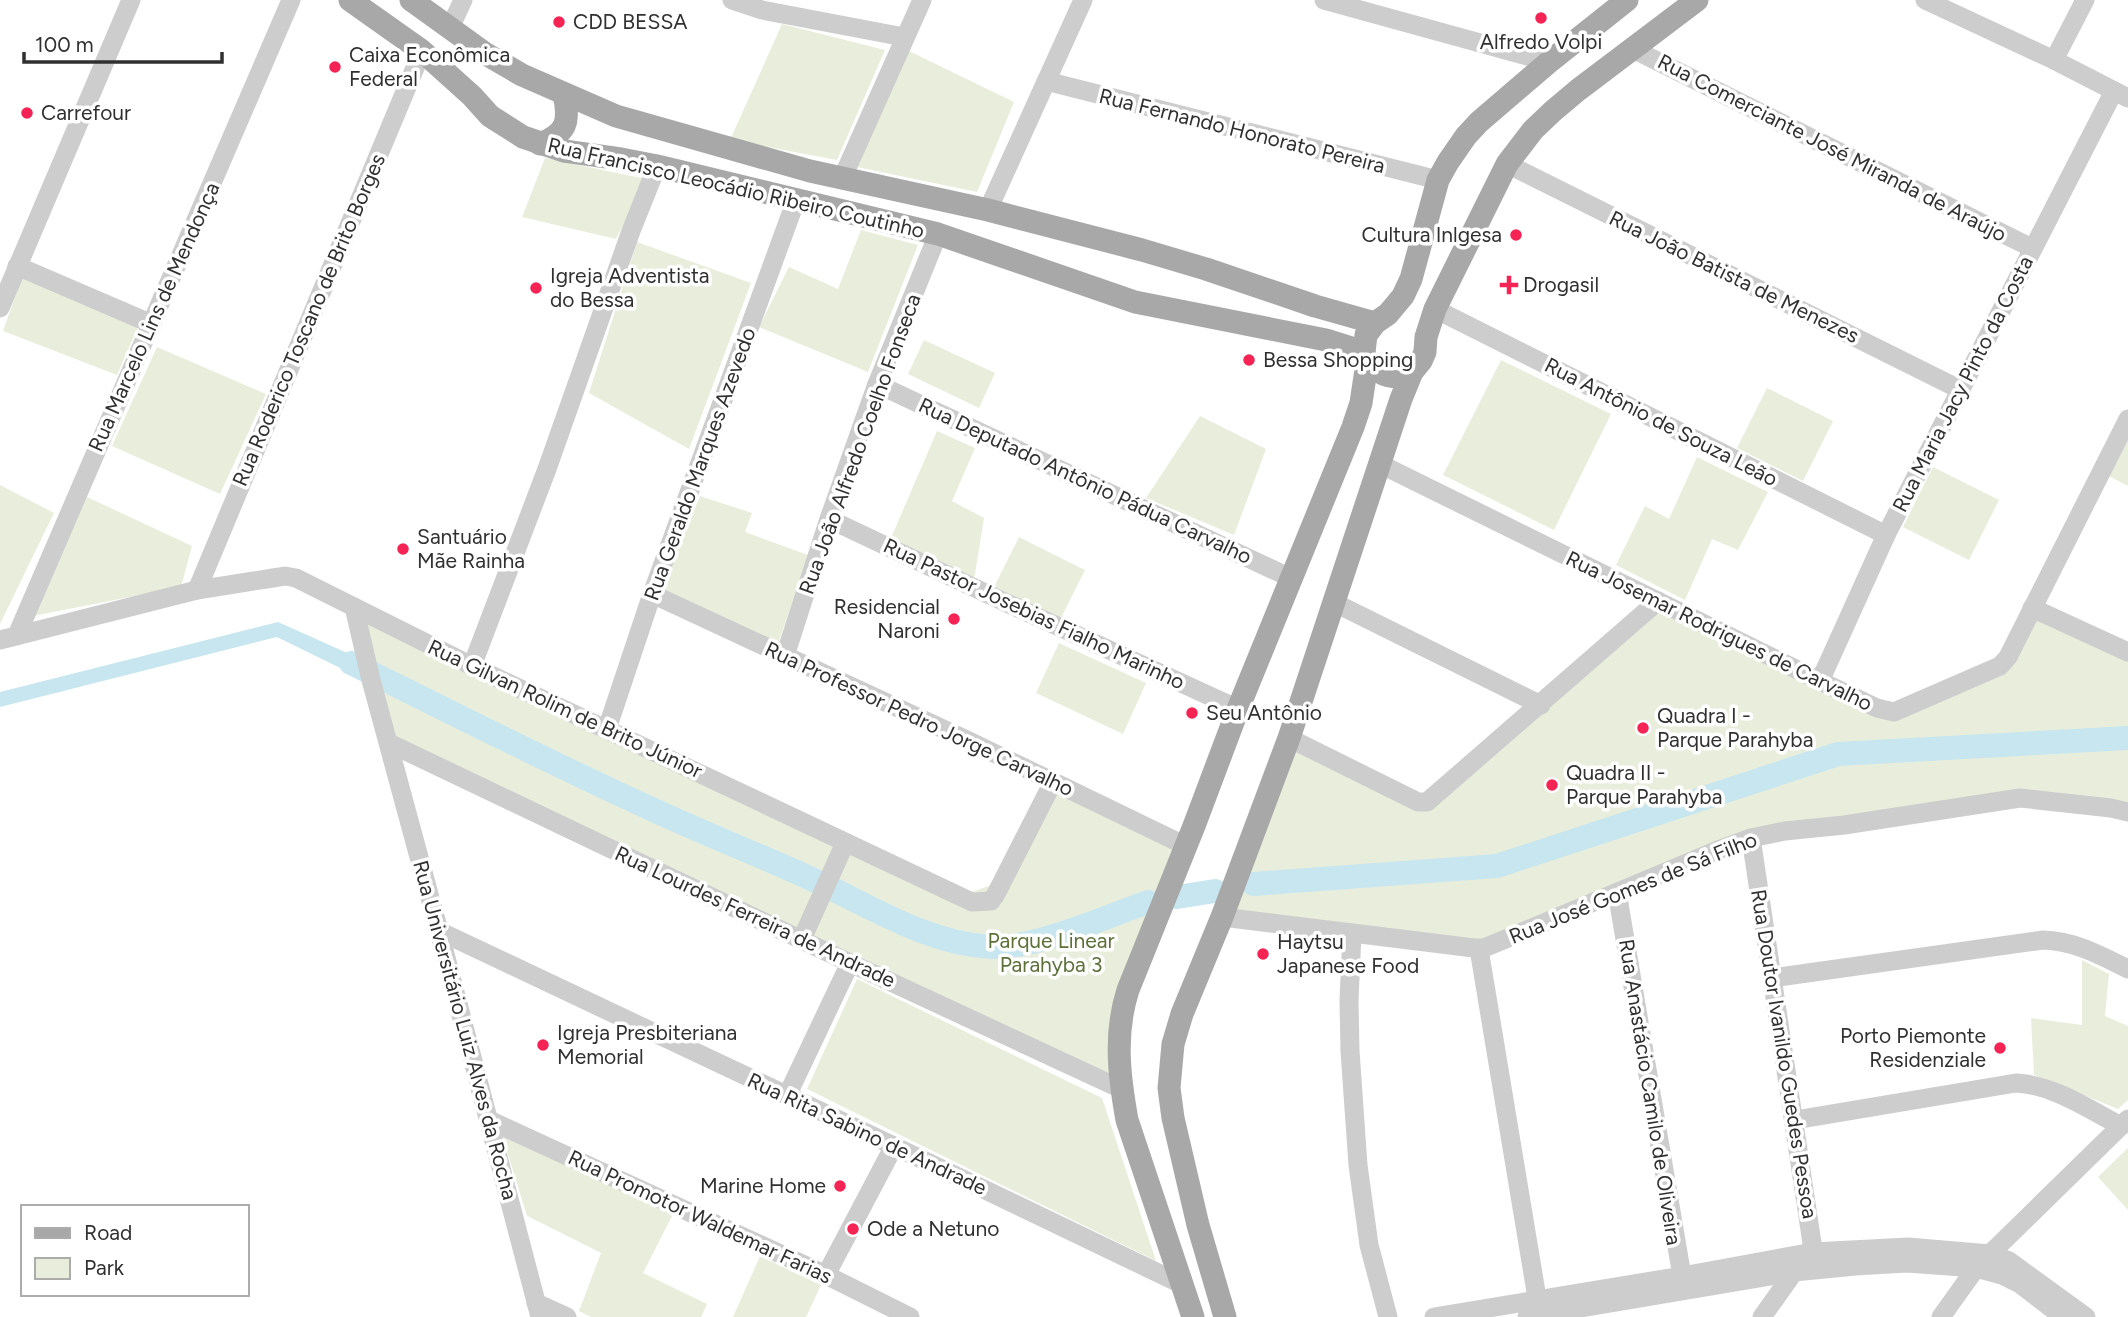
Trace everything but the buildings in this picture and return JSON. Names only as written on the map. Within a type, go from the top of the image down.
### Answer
[{"type":"main road","name":"Rua Francisco Leocádio Ribeiro Coutinho","points":[[350,0],[422,51],[490,116],[523,137],[540,144],[574,153],[657,166],[938,234],[1135,302],[1326,340],[1365,358]]},
{"type":"main road","name":"Rua Francisco Leocádio Ribeiro Coutinho","points":[[411,0],[486,54],[522,75],[616,116],[771,161],[988,210],[1142,250],[1339,314],[1381,318]]},
{"type":"main road","points":[[1193,1317],[1127,1120],[1118,1052],[1124,1003],[1238,709],[1353,427],[1361,403],[1366,335],[1403,296],[1411,279],[1437,180],[1472,129],[1549,62],[1627,0]]},
{"type":"main road","points":[[1225,1317],[1198,1225],[1172,1118],[1169,1088],[1173,1044],[1289,738],[1412,372],[1421,361],[1435,309],[1507,164],[1533,130],[1553,111],[1697,0]]},
{"type":"main road","points":[[540,144],[552,139],[566,125],[567,107],[564,94]]},
{"type":"main road","points":[[1381,318],[1409,318],[1426,337]]},
{"type":"main road","points":[[1365,358],[1377,372],[1386,377],[1398,378],[1412,372]]},
{"type":"street","points":[[0,308],[131,0]]},
{"type":"street","name":"Rua Marcelo Lins de Mendonça","points":[[9,638],[152,324],[291,0]]},
{"type":"street","points":[[450,28],[463,0]]},
{"type":"street","points":[[732,0],[761,10],[904,37]]},
{"type":"street","points":[[842,179],[922,0]]},
{"type":"street","points":[[988,210],[1083,0]]},
{"type":"street","points":[[1324,0],[1549,62]]},
{"type":"street","points":[[1925,0],[2054,60],[2121,95]]},
{"type":"street","points":[[2054,60],[2085,0]]},
{"type":"street","name":"Rua Comerciante José Miranda de Araújo","points":[[1633,49],[2032,248]]},
{"type":"street","name":"Rua Roderico Toscano de Brito Borges","points":[[197,590],[422,51]]},
{"type":"street","name":"Rua Fernando Honorato Pereira","points":[[1046,81],[1437,180]]},
{"type":"street","name":"Rua Maria Jacy Pinto da Costa","points":[[1820,681],[1886,535],[2032,248],[2121,95]]},
{"type":"street","name":"Rua João Batista de Menezes","points":[[1507,164],[1961,390]]},
{"type":"street","points":[[472,666],[657,166]]},
{"type":"street","name":"Rua Geraldo Marques Azevedo","points":[[607,729],[652,594],[796,200]]},
{"type":"street","name":"Rua João Alfredo Coelho Fonseca","points":[[785,656],[829,519],[877,384],[938,234]]},
{"type":"street","points":[[17,266],[152,324]]},
{"type":"street","name":"Rua Antônio de Souza Leão","points":[[1435,309],[1886,535]]},
{"type":"street","name":"Rua Deputado Antônio Pádua Carvalho","points":[[877,384],[1293,579]]},
{"type":"street","name":"Rua Josemar Rodrigues de Carvalho","points":[[1380,464],[1820,681],[1891,712],[2000,666],[2008,657],[2128,419]]},
{"type":"street","name":"Rua Pastor Josebias Fialho Marinho","points":[[829,519],[1238,709]]},
{"type":"street","name":"Rua Gilvan Rolim de Brito Júnior","points":[[9,638],[197,590],[285,576],[308,583],[472,666],[972,902],[990,901],[1002,883],[1053,782]]},
{"type":"street","name":"Rua Professor Pedro Jorge Carvalho","points":[[652,594],[967,740],[1186,846]]},
{"type":"street","points":[[1289,738],[1418,802],[1427,802],[1658,601]]},
{"type":"street","points":[[1335,603],[1541,705]]},
{"type":"street","name":"Rua Universitário Luiz Alves da Rocha","points":[[354,607],[538,1310]]},
{"type":"street","points":[[2032,608],[2128,652]]},
{"type":"street","name":"Rua Lourdes Ferreira de Andrade","points":[[389,743],[1121,1090]]},
{"type":"street","name":"Rua José Gomes de Sá Filho","points":[[1222,917],[1479,948],[1751,838],[2020,798],[2111,808],[2128,813]]},
{"type":"street","name":"Rua Doutor Ivanildo Guedes Pessoa","points":[[1751,838],[1815,1261]]},
{"type":"street","points":[[802,939],[845,842]]},
{"type":"street","name":"Rua Anastácio Camilo de Oliveira","points":[[1617,892],[1683,1284]]},
{"type":"street","name":"Rua Rita Sabino de Andrade","points":[[439,931],[1181,1284]]},
{"type":"street","points":[[1352,934],[1350,1051],[1359,1176],[1369,1245],[1388,1317]]},
{"type":"street","points":[[1772,978],[2043,940],[2080,946],[2128,969]]},
{"type":"street","points":[[1479,948],[1535,1310]]},
{"type":"street","points":[[787,1096],[850,963]]},
{"type":"street","points":[[1795,1120],[2016,1083],[2033,1084],[2051,1090],[2124,1123],[1983,1261],[1941,1317]]},
{"type":"street","name":"Rua Promotor Waldemar Farias","points":[[488,1119],[910,1317]]},
{"type":"street","points":[[825,1275],[894,1146]]},
{"type":"street","points":[[1445,1316],[1535,1310],[1908,1247],[1983,1261],[2009,1261],[2086,1317]]},
{"type":"street","points":[[1683,1284],[1794,1272],[1815,1261]]},
{"type":"street","points":[[1983,1261],[2020,1284],[2063,1317]]},
{"type":"street","points":[[1762,1317],[1794,1272]]},
{"type":"street","points":[[538,1310],[567,1317]]},
{"type":"green space","points":[[782,24],[885,50],[837,160],[730,140]]},
{"type":"green space","points":[[909,51],[1014,102],[977,192],[857,167]]},
{"type":"green space","points":[[545,158],[646,179],[616,239],[522,217]]},
{"type":"green space","points":[[861,230],[918,245],[868,372],[759,327],[789,267],[838,289]]},
{"type":"green space","points":[[637,242],[751,283],[689,449],[589,393]]},
{"type":"green space","points":[[22,277],[138,327],[117,375],[3,331]]},
{"type":"green space","points":[[924,340],[995,373],[979,408],[908,374]]},
{"type":"green space","points":[[157,347],[266,394],[220,494],[112,446]]},
{"type":"green space","points":[[1501,360],[1611,414],[1554,530],[1443,475]]},
{"type":"green space","points":[[1767,388],[1833,421],[1803,481],[1737,448]]},
{"type":"green space","points":[[1200,416],[1266,449],[1234,535],[1146,498]]},
{"type":"green space","points":[[2128,427],[2128,486],[2105,474]]},
{"type":"green space","points":[[937,431],[975,448],[952,501],[984,518],[974,580],[888,545]]},
{"type":"green space","points":[[1697,457],[1768,492],[1738,550],[1712,539],[1685,600],[1616,565],[1645,506],[1669,519]]},
{"type":"green space","points":[[1933,467],[1999,500],[1969,560],[1903,527]]},
{"type":"green space","points":[[0,485],[54,513],[0,624]]},
{"type":"green space","points":[[700,496],[752,513],[745,532],[808,555],[778,644],[661,588]]},
{"type":"green space","points":[[87,497],[192,546],[181,587],[33,616]]},
{"type":"green space","points":[[1019,537],[1085,570],[1055,630],[989,597]]},
{"type":"green space","points":[[1661,601],[1895,717],[2009,664],[2038,605],[2128,646],[2128,817],[2024,800],[1756,838],[1482,948],[1224,914],[1288,740],[1427,808]]},
{"type":"green space","name":"Parque Linear Parahyba 3","points":[[358,607],[966,894],[1008,879],[1057,793],[1187,846],[1123,1003],[1119,1079],[395,742]]},
{"type":"green space","points":[[1059,643],[1146,683],[1123,734],[1036,693]]},
{"type":"green space","points":[[2082,960],[2109,974],[2105,1016],[2128,1026],[2128,1100],[2118,1109],[2034,1075],[2031,1018],[2082,1025]]},
{"type":"green space","points":[[857,979],[1102,1098],[1156,1261],[807,1089]]},
{"type":"green space","points":[[502,1135],[673,1214],[643,1273],[707,1304],[701,1317],[591,1317],[579,1311],[601,1253],[527,1216]]},
{"type":"green space","points":[[2128,1148],[2128,1210],[2098,1177]]},
{"type":"green space","points":[[760,1256],[821,1285],[806,1317],[733,1317]]},
{"type":"water","points":[[278,622],[374,665],[381,688],[277,637],[0,707],[0,692]]},
{"type":"waterway","points":[[351,663],[608,789],[805,876],[895,920],[942,938],[991,947],[1028,943],[1070,931],[1148,902]]},
{"type":"waterway","points":[[1253,884],[1497,866],[1838,754],[2128,738]]},
{"type":"waterway","points":[[1177,897],[1215,891]]},
{"type":"place","name":"Alfredo Volpi","points":[[1541,18]]},
{"type":"place","name":"CDD BESSA","points":[[559,22]]},
{"type":"place","name":"Caixa Econômica Federal","points":[[335,67]]},
{"type":"place","name":"Carrefour","points":[[27,113]]},
{"type":"place","name":"Cultura Inlgesa","points":[[1516,235]]},
{"type":"place","name":"Drogasil","points":[[1509,285]]},
{"type":"place","name":"Igreja Adventista do Bessa","points":[[536,288]]},
{"type":"place","name":"Bessa Shopping","points":[[1249,360]]},
{"type":"place","name":"Santuário Mãe Rainha","points":[[403,549]]},
{"type":"place","name":"Residencial Naroni","points":[[954,619]]},
{"type":"place","name":"Seu Antônio","points":[[1192,713]]},
{"type":"place","name":"Quadra I - Parque Parahyba","points":[[1643,728]]},
{"type":"place","name":"Quadra II - Parque Parahyba","points":[[1552,785]]},
{"type":"place","name":"Haytsu Japanese Food","points":[[1263,954]]},
{"type":"place","name":"Igreja Presbiteriana Memorial","points":[[543,1045]]},
{"type":"place","name":"Porto Piemonte Residenziale","points":[[2000,1048]]},
{"type":"place","name":"Marine Home","points":[[840,1186]]},
{"type":"place","name":"Ode a Netuno","points":[[853,1229]]}]
